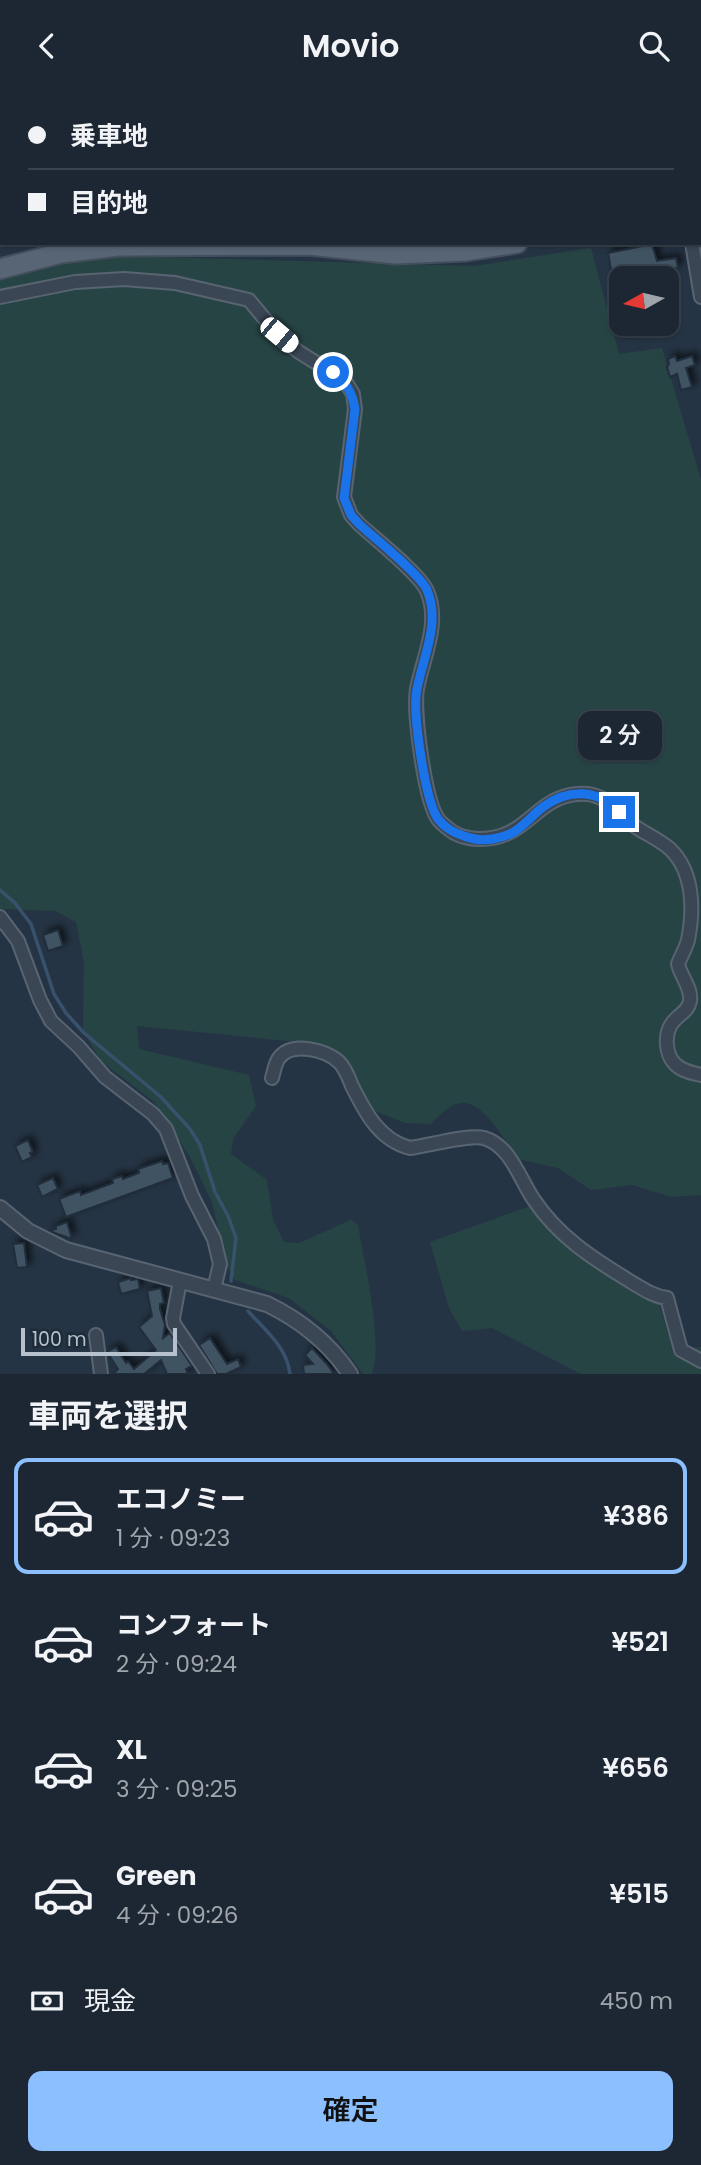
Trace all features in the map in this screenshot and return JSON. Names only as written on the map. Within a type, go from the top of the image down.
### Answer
[{"type":"main road","points":[[0,269],[61,253],[118,246],[309,245],[396,254],[465,251],[504,245]]},
{"type":"street","points":[[692,245],[701,297]]},
{"type":"street","points":[[0,297],[75,282],[124,279],[175,283],[250,300],[279,335],[299,352],[345,381],[353,394],[355,409],[344,498],[351,515],[359,524],[426,588],[432,607],[433,625],[416,692],[416,726],[429,794],[437,818],[452,832],[472,839],[493,840],[513,833],[545,805],[558,798],[593,794],[608,801],[631,824],[671,850],[690,883],[687,943],[678,964],[691,997],[688,1008],[671,1023],[667,1036],[667,1051],[674,1063],[686,1071],[701,1075]]},
{"type":"street","points":[[0,917],[18,941],[40,1000],[51,1021],[79,1047],[105,1077],[153,1114],[166,1129],[192,1196],[215,1239],[220,1263],[214,1289]]},
{"type":"street","points":[[272,1078],[278,1059],[287,1051],[300,1049],[324,1053],[340,1063],[373,1124],[402,1146],[410,1148],[482,1138],[499,1146],[534,1201],[569,1241],[651,1294],[667,1298],[681,1350],[701,1361]]},
{"type":"street","points":[[0,1208],[28,1231],[66,1250],[259,1301],[287,1314],[319,1339],[350,1374]]},
{"type":"street","points":[[180,1281],[174,1324],[208,1374]]},
{"type":"street","points":[[96,1335],[101,1374]]},
{"type":"green space","points":[[591,248],[609,316],[609,336],[614,336],[619,354],[662,348],[701,480],[701,1195],[672,1197],[632,1185],[591,1190],[558,1168],[517,1159],[492,1122],[475,1106],[465,1103],[449,1107],[430,1124],[405,1123],[357,1104],[333,1055],[298,1042],[137,1026],[139,1049],[249,1075],[256,1106],[233,1139],[231,1154],[267,1180],[273,1220],[284,1242],[299,1243],[351,1220],[358,1225],[372,1302],[376,1345],[371,1374],[363,1374],[331,1331],[289,1298],[235,1280],[227,1267],[212,1202],[190,1157],[153,1101],[101,1061],[83,1031],[84,962],[76,922],[55,911],[0,909],[0,277],[52,263],[121,256],[474,266]]},
{"type":"green space","points":[[533,1205],[632,1290],[658,1300],[673,1351],[701,1347],[701,1374],[581,1374],[492,1328],[462,1331],[449,1308],[430,1242]]},
{"type":"building","points":[[652,245],[657,261],[676,258],[678,266],[610,266],[608,253]]},
{"type":"building","points":[[675,356],[677,361],[692,356],[695,365],[686,368],[692,387],[681,390],[677,374],[670,377],[668,359]]},
{"type":"building","points":[[58,930],[63,946],[48,951],[43,935]]},
{"type":"building","points":[[28,1140],[33,1152],[30,1153],[32,1157],[22,1162],[15,1146]]},
{"type":"building","points":[[162,1161],[163,1164],[168,1163],[173,1178],[66,1217],[59,1199],[80,1191],[81,1195],[113,1183],[112,1179],[122,1176],[123,1179],[139,1173],[138,1169]]},
{"type":"building","points":[[53,1178],[58,1189],[42,1197],[37,1185]]},
{"type":"building","points":[[67,1222],[72,1239],[49,1231],[56,1229],[56,1226]]},
{"type":"building","points":[[24,1243],[27,1267],[17,1268],[13,1244]]},
{"type":"building","points":[[138,1279],[140,1289],[121,1294],[118,1282]]},
{"type":"building","points":[[161,1288],[164,1303],[160,1304],[160,1309],[165,1325],[163,1338],[170,1333],[192,1366],[186,1369],[188,1374],[167,1374],[161,1360],[144,1374],[113,1374],[118,1369],[107,1352],[116,1347],[126,1363],[128,1361],[134,1369],[156,1350],[139,1327],[152,1316],[147,1291]]},
{"type":"building","points":[[210,1338],[227,1364],[238,1359],[241,1367],[226,1374],[217,1374],[199,1345]]},
{"type":"building","points":[[312,1348],[334,1374],[304,1374],[303,1365],[313,1364],[305,1355]]},
{"type":"waterway","points":[[0,890],[15,903],[31,924],[54,994],[66,1013],[84,1033],[161,1097],[190,1129],[200,1145],[215,1192],[236,1238],[231,1281]]},
{"type":"waterway","points":[[248,1311],[280,1347],[290,1374]]},
{"type":"route","points":[[333,372],[345,381],[353,394],[355,409],[344,483],[344,498],[351,515],[426,588],[432,607],[433,625],[416,692],[416,726],[429,794],[437,818],[452,832],[472,839],[493,840],[513,833],[545,805],[575,794],[593,794],[608,801],[619,812]]}]
